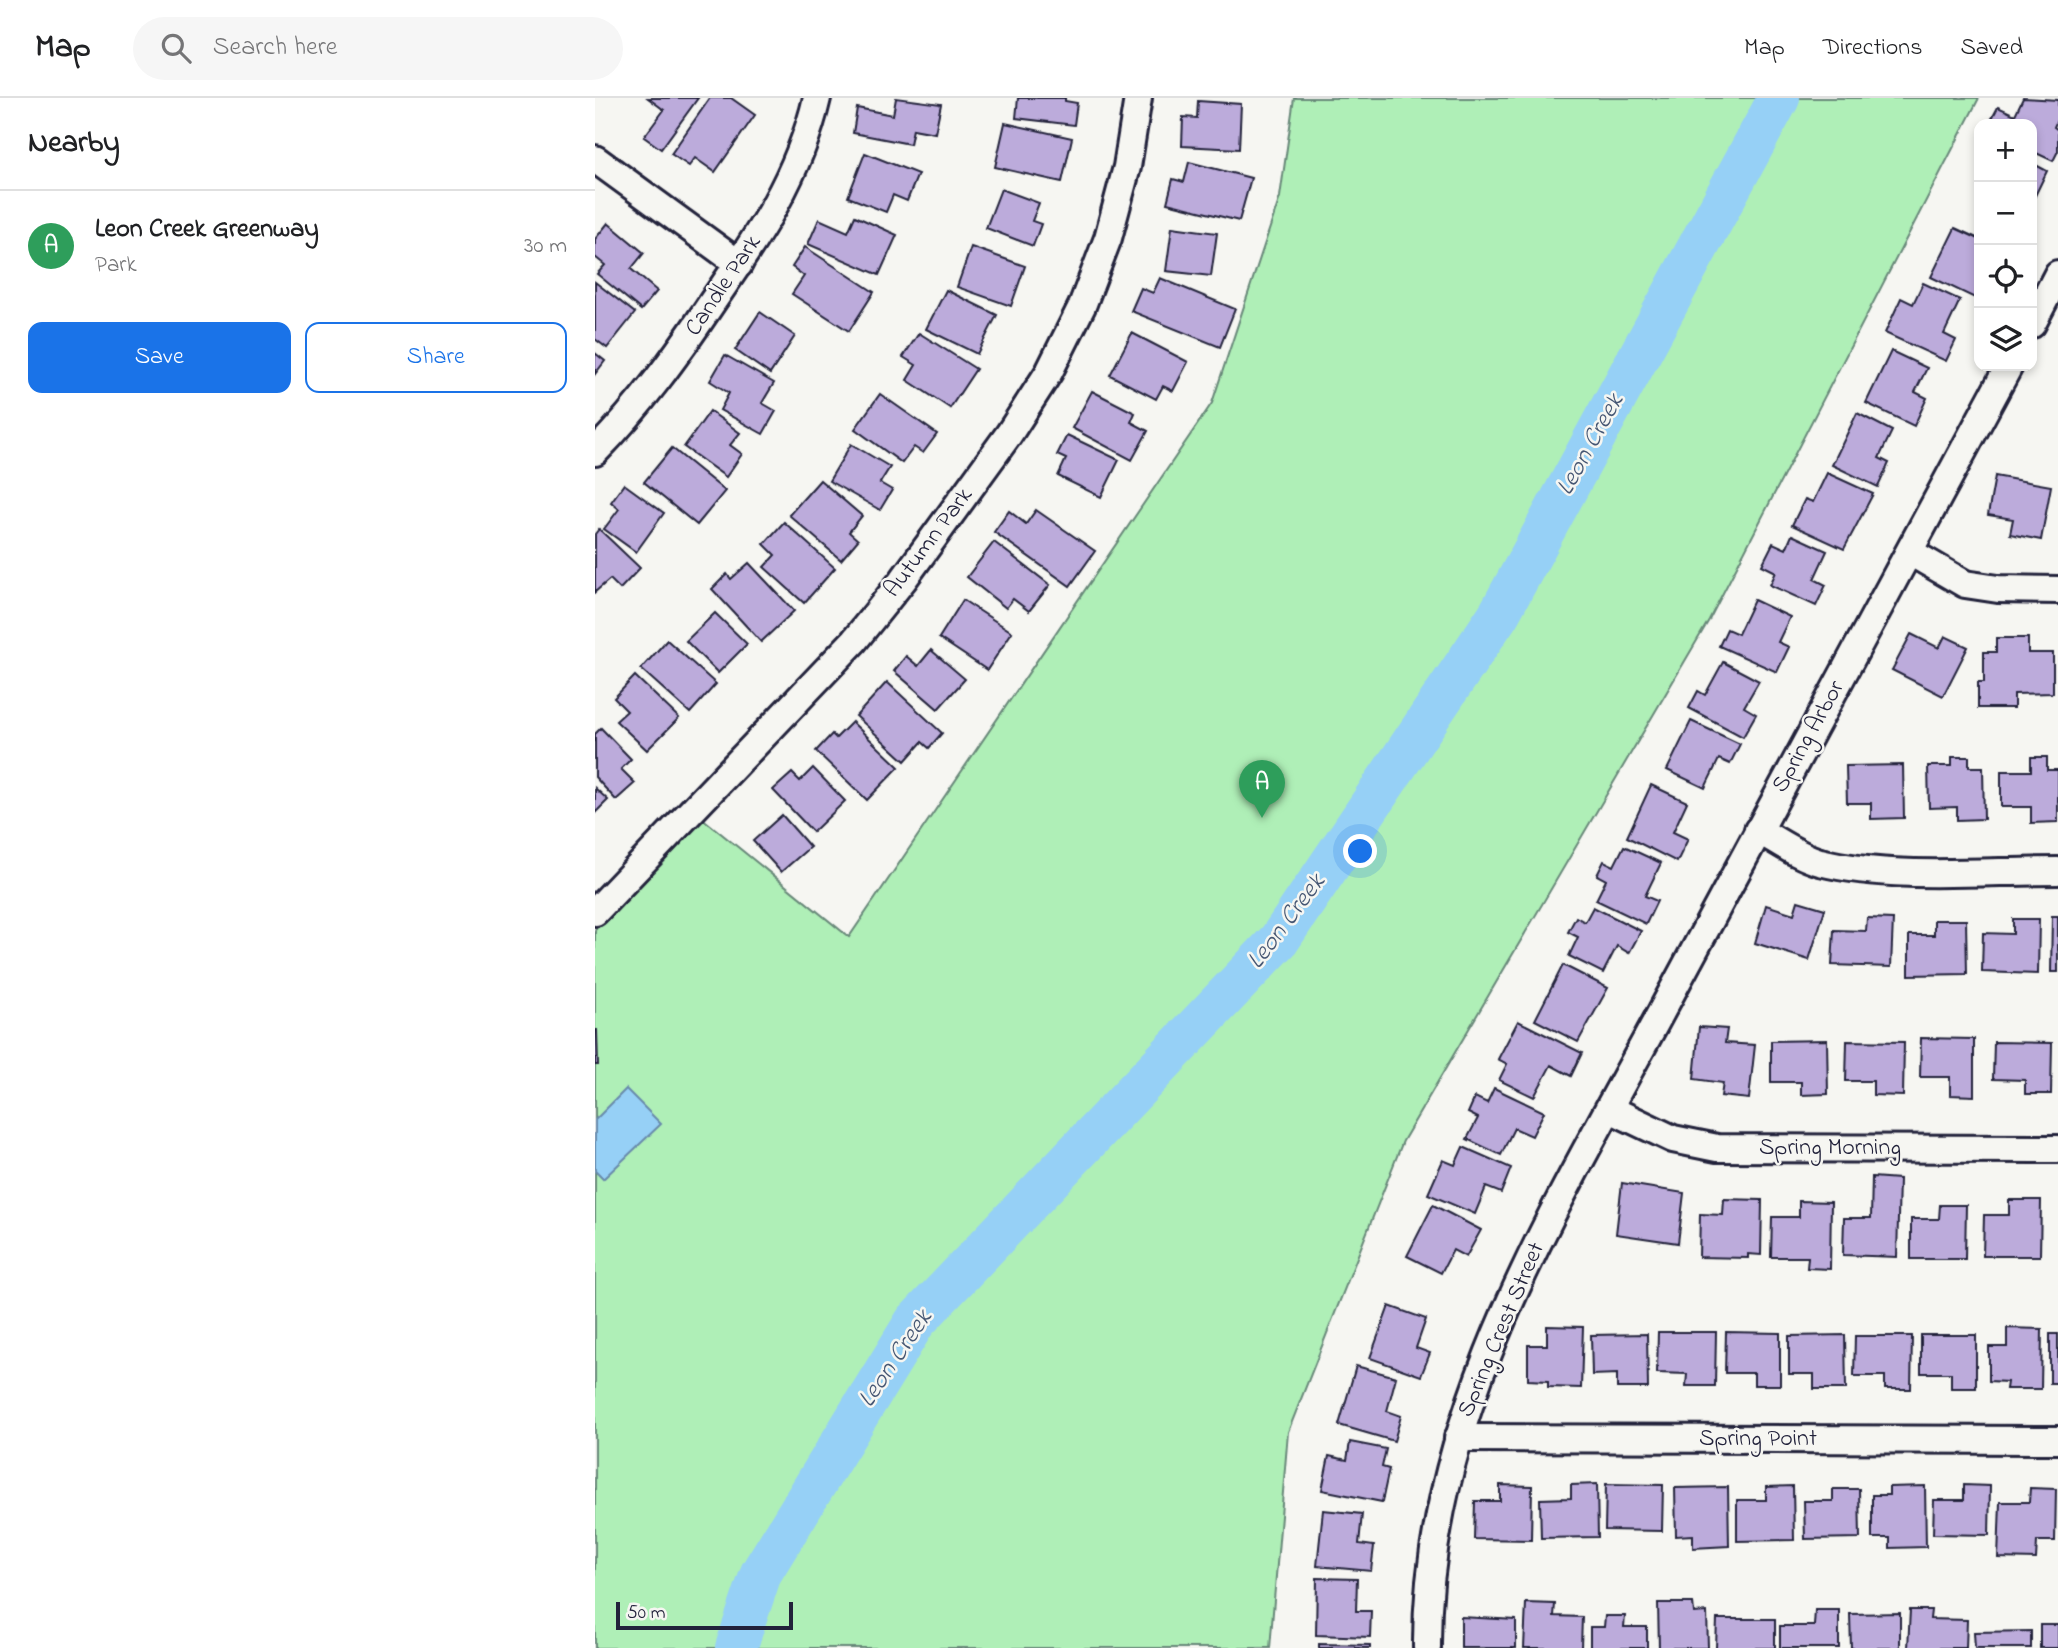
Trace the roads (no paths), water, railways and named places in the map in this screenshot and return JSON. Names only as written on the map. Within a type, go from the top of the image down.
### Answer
[{"type":"street","name":"Candle Park","points":[[595,452],[635,411],[775,211],[793,176],[817,98]]},
{"type":"street","name":"Autumn Park","points":[[595,912],[854,641],[903,580],[1009,434],[1049,372],[1086,295],[1108,238],[1127,167],[1138,98]]},
{"type":"street","points":[[595,159],[739,264]]},
{"type":"street","points":[[2037,314],[2058,274]]},
{"type":"street","name":"Spring Arbor","points":[[1610,1109],[2006,371]]},
{"type":"street","points":[[1910,552],[1965,584],[1998,589],[2058,590]]},
{"type":"street","points":[[1758,830],[1798,854],[1819,862],[1873,871],[2058,871]]},
{"type":"street","name":"Spring Morning","points":[[1610,1109],[1673,1139],[1717,1148],[2058,1149]]},
{"type":"street","name":"Spring Crest Street","points":[[1427,1648],[1426,1605],[1433,1549],[1468,1401],[1539,1242],[1610,1109]]},
{"type":"street","name":"Spring Point","points":[[1458,1438],[2058,1440]]},
{"type":"water","points":[[626,1089],[661,1124],[603,1179],[595,1171],[595,1120]]},
{"type":"waterway","name":"Leon Creek","points":[[736,1648],[761,1573],[915,1322],[1279,940],[1499,614],[1779,98]]},
{"type":"place","name":"Leon Creek Greenway","points":[[1262,818]]}]
